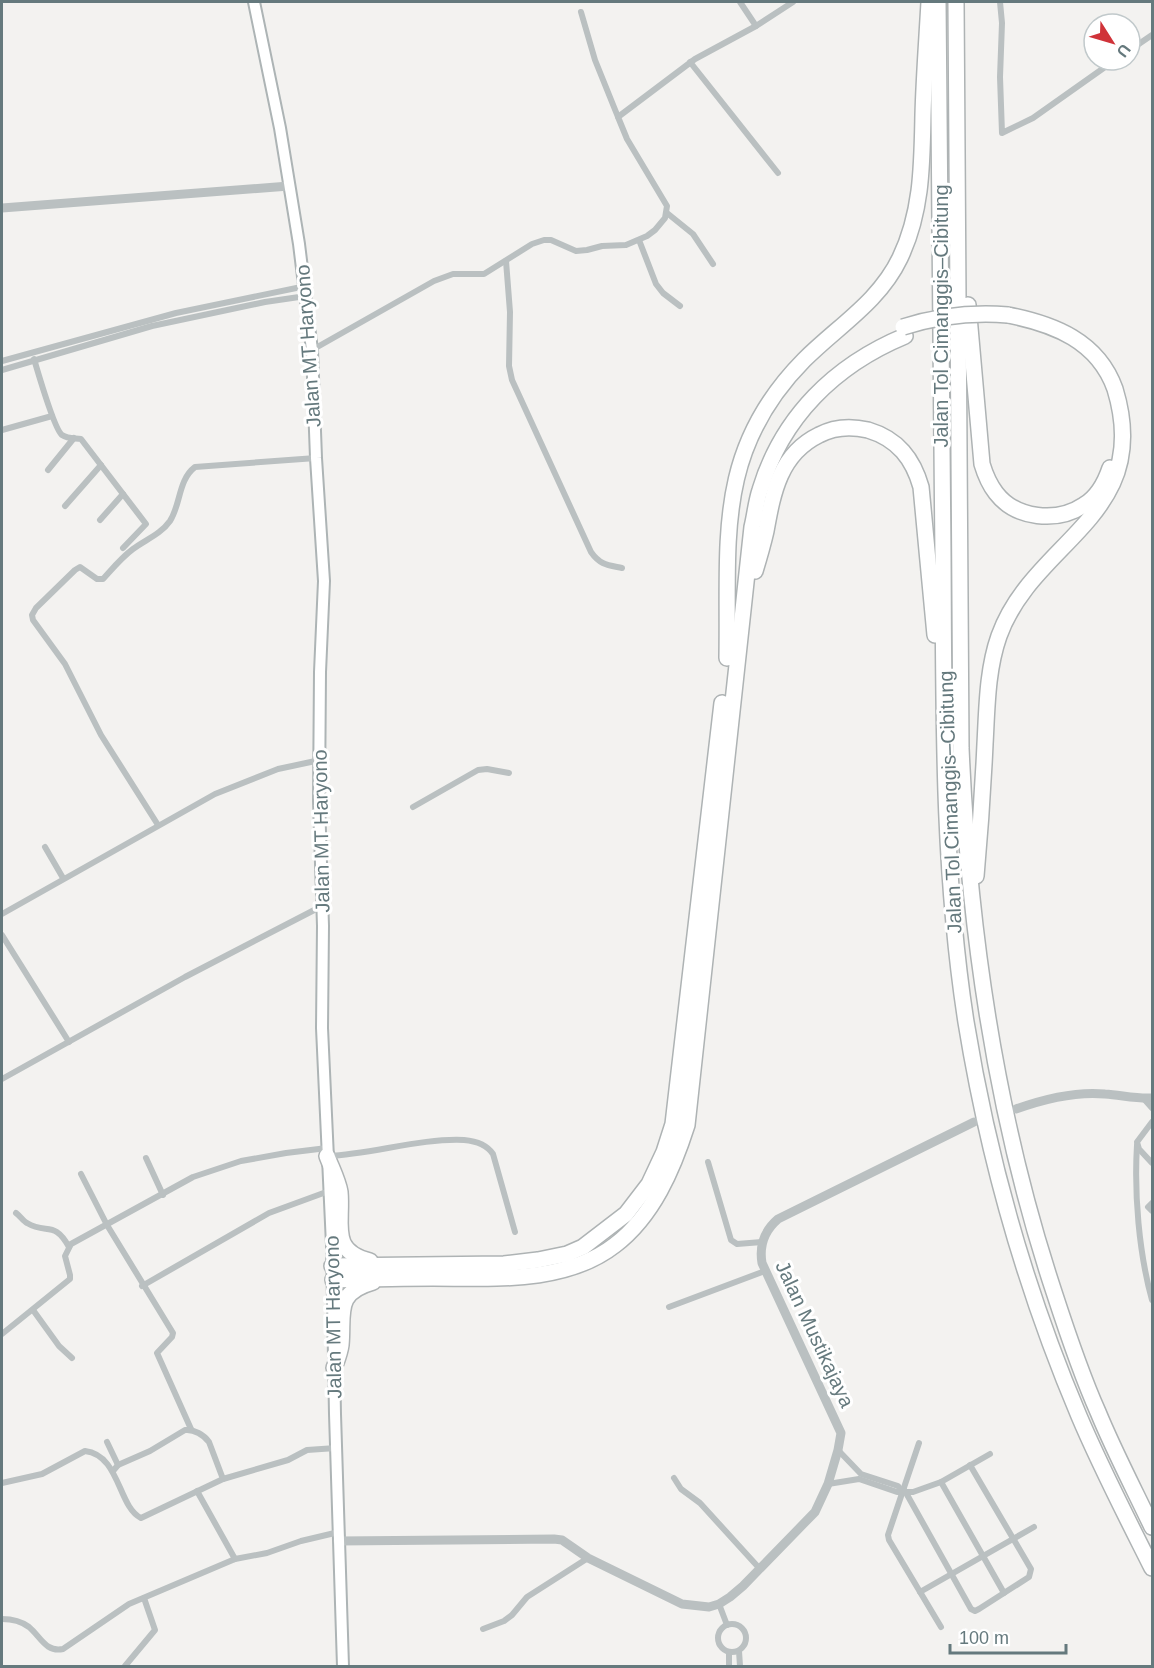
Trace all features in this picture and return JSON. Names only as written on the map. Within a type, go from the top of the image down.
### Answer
[{"type":"highway","points":[[727,658],[730,509],[734,482],[743,453],[767,405],[783,383],[805,359],[870,301],[887,281],[911,232],[918,204],[922,166],[929,2]]},
{"type":"highway","name":"Jalan Tol Cimanggis–Cibitung","points":[[938,2],[944,751],[952,919],[967,1024],[990,1141],[1014,1233],[1046,1329],[1079,1416],[1152,1568]]},
{"type":"highway","name":"Jalan Tol Cimanggis–Cibitung","points":[[956,2],[961,748],[964,825],[973,916],[988,1018],[1008,1126],[1033,1227],[1097,1411],[1152,1527]]},
{"type":"highway","points":[[959,225],[982,464],[987,480],[996,494],[1008,505],[1021,512],[1039,516],[1072,512],[1085,505],[1098,493],[1106,480],[1115,444],[1115,424],[1111,403],[1103,383],[1089,364],[1072,348],[1054,337],[1006,320]]},
{"type":"highway","points":[[569,1261],[583,1247],[626,1214],[649,1184],[664,1152],[673,1124],[743,526],[759,463],[774,434],[795,403],[824,373],[859,348],[904,332],[1006,320],[1036,321],[1061,330],[1080,342],[1112,379],[1120,401],[1125,426],[1125,447],[1122,467],[1107,501],[1084,529],[1033,580],[1006,620],[998,638],[989,683],[973,916]]},
{"type":"highway","points":[[332,1273],[504,1264],[540,1266],[592,1259],[616,1245],[639,1221],[660,1191],[677,1157],[687,1125],[752,527],[759,492],[782,438],[802,410],[829,382],[855,361],[904,332]]},
{"type":"highway","points":[[742,617],[765,534],[772,497],[781,472],[791,455],[807,441],[825,432],[843,428],[861,429],[892,440],[906,453],[916,469],[921,487],[944,751]]},
{"type":"highway","points":[[327,1152],[340,1190],[340,1235],[344,1247],[352,1256],[386,1271]]},
{"type":"highway","points":[[334,1368],[341,1348],[343,1302],[357,1287],[386,1271]]},
{"type":"main road","name":"Jalan MT Haryono","points":[[254,2],[289,186],[306,291],[312,350],[324,580],[320,672],[322,1028],[332,1273],[343,1666]]},
{"type":"street","points":[[740,2],[756,26]]},
{"type":"street","points":[[618,117],[690,62],[756,26],[793,2]]},
{"type":"street","points":[[1000,2],[1002,133],[1033,118],[1098,72]]},
{"type":"street","points":[[312,350],[434,281],[453,274],[484,274],[532,244],[550,240],[576,251],[586,250],[602,246],[626,245],[655,230],[667,213],[666,202],[627,140],[595,60],[581,12]]},
{"type":"street","points":[[690,62],[778,173]]},
{"type":"street","points":[[2,208],[289,186]]},
{"type":"street","points":[[667,213],[693,234],[713,264]]},
{"type":"street","points":[[639,240],[656,284],[663,293],[680,306]]},
{"type":"street","points":[[506,261],[510,312],[509,366],[512,380],[591,552],[596,560],[605,566],[622,568]]},
{"type":"street","points":[[2,370],[176,313],[306,291]]},
{"type":"street","points":[[2,361],[121,331]]},
{"type":"street","points":[[34,352],[52,416],[59,431],[70,438],[81,439],[146,524],[123,548]]},
{"type":"street","points":[[2,430],[52,416]]},
{"type":"street","points":[[48,470],[74,438]]},
{"type":"street","points":[[158,825],[101,735],[65,664],[33,620],[32,615],[36,608],[75,570],[80,567],[97,579],[104,579],[124,556],[166,526],[176,510],[184,479],[195,467],[316,458]]},
{"type":"street","points":[[65,506],[101,465]]},
{"type":"street","points":[[100,520],[123,494]]},
{"type":"street","points":[[2,914],[158,825],[243,781],[278,769],[320,760]]},
{"type":"street","points":[[413,807],[478,770],[509,772]]},
{"type":"street","points":[[45,847],[63,878]]},
{"type":"street","points":[[2,1079],[185,977],[322,906]]},
{"type":"street","points":[[2,935],[69,1042]]},
{"type":"street","points":[[1016,1109],[1066,1095],[1105,1094],[1148,1098],[1152,1108]]},
{"type":"street","name":"Jalan Mustikajaya","points":[[719,1604],[730,1597],[760,1569],[815,1512],[828,1484],[838,1450],[840,1428],[828,1408],[765,1271],[760,1254],[762,1242],[778,1219],[974,1122]]},
{"type":"street","points":[[1152,1122],[1137,1142],[1135,1172],[1140,1233],[1152,1300]]},
{"type":"street","points":[[2,1334],[70,1279],[65,1256],[71,1244],[193,1177],[241,1161],[286,1153],[327,1152],[466,1140],[482,1144],[493,1154],[515,1232]]},
{"type":"street","points":[[1137,1145],[1152,1163]]},
{"type":"street","points":[[146,1158],[164,1194]]},
{"type":"street","points":[[708,1162],[731,1240],[737,1244],[762,1242]]},
{"type":"street","points":[[81,1174],[142,1286],[173,1333],[158,1353],[191,1429],[209,1442],[223,1479]]},
{"type":"street","points":[[142,1286],[269,1213],[329,1191]]},
{"type":"street","points":[[16,1213],[29,1224],[59,1233],[69,1247]]},
{"type":"street","points":[[669,1307],[765,1271]]},
{"type":"street","points":[[33,1310],[59,1346],[72,1358]]},
{"type":"street","points":[[113,1471],[118,1465],[191,1429]]},
{"type":"street","points":[[106,1442],[118,1465]]},
{"type":"street","points":[[919,1443],[888,1535],[941,1627]]},
{"type":"street","points":[[2,1484],[42,1474],[85,1451],[92,1452],[113,1471],[134,1513],[141,1518],[223,1479],[288,1460],[307,1450],[336,1448]]},
{"type":"street","points":[[838,1450],[861,1474],[898,1486],[903,1491],[973,1610],[979,1609],[1029,1577],[1031,1569],[970,1465]]},
{"type":"street","points":[[828,1484],[859,1479],[897,1492],[919,1490],[941,1482],[990,1454]]},
{"type":"street","points":[[674,1478],[681,1489],[700,1503],[760,1569]]},
{"type":"street","points":[[941,1482],[1004,1593]]},
{"type":"street","points":[[197,1491],[235,1559]]},
{"type":"street","points":[[920,1592],[1034,1527]]},
{"type":"street","points":[[2,1619],[29,1627],[49,1647],[59,1650],[70,1646],[129,1604],[235,1559],[267,1553],[302,1541],[338,1536],[554,1539],[572,1545],[588,1558],[682,1604],[709,1607],[719,1604],[727,1625]]},
{"type":"street","points":[[483,1629],[504,1621],[527,1597],[588,1558]]},
{"type":"street","points":[[125,1666],[155,1630],[144,1598]]},
{"type":"street","points":[[727,1625],[738,1625],[745,1632],[746,1643],[738,1651],[729,1652],[721,1647],[718,1639],[720,1630],[727,1625]]},
{"type":"street","points":[[738,1651],[740,1666]]},
{"type":"street","points":[[729,1652],[729,1666]]}]
